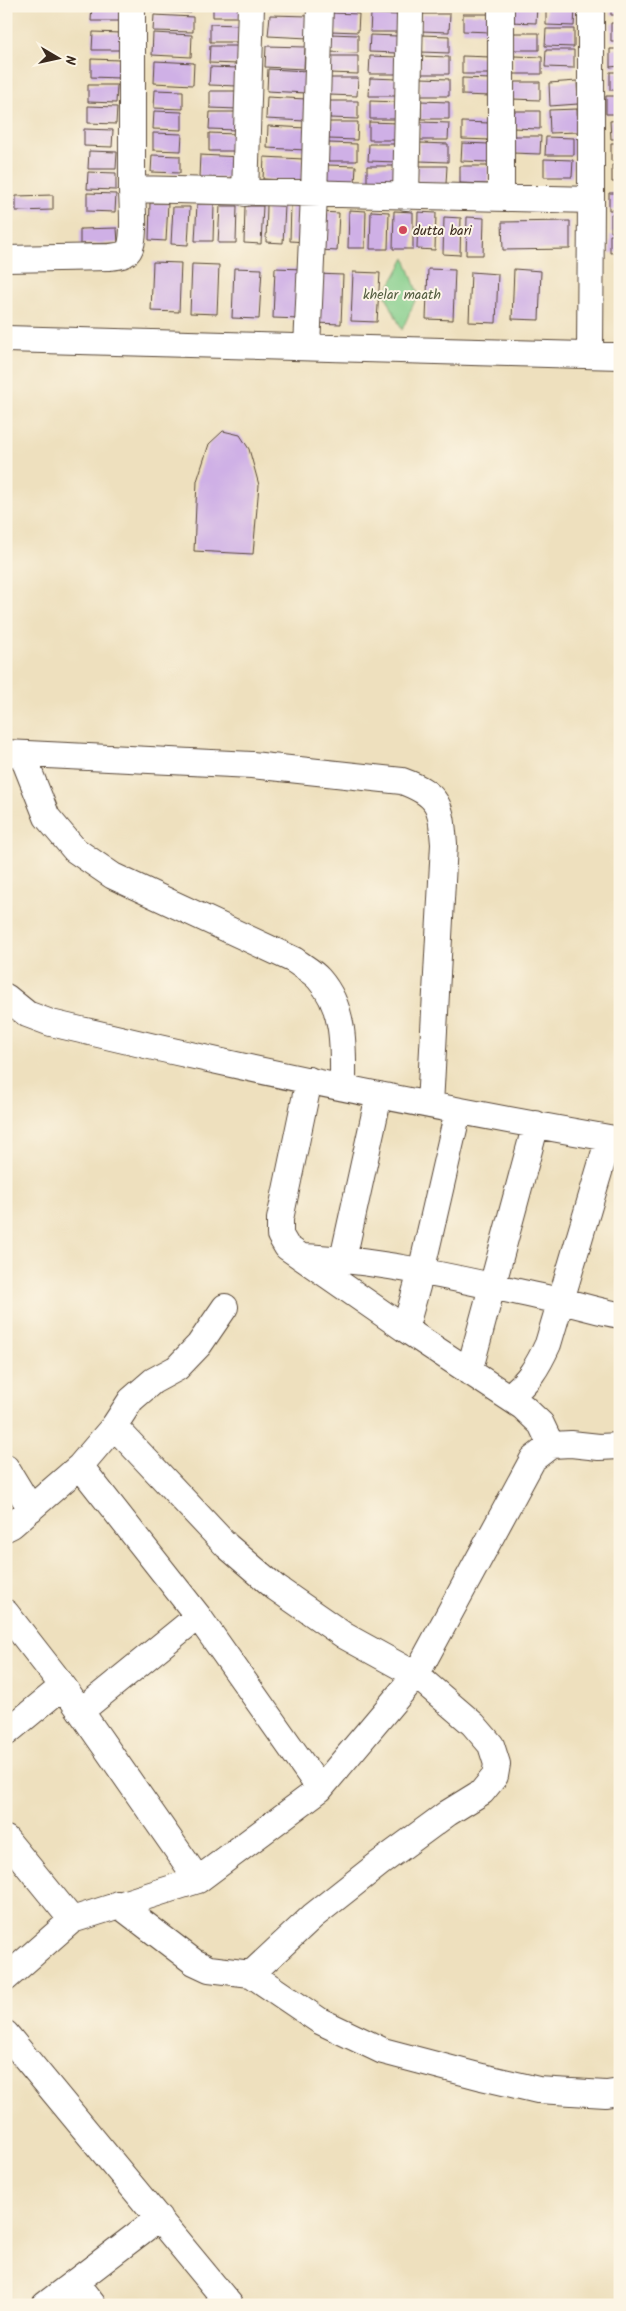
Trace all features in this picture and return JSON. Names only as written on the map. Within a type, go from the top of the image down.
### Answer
[{"type":"street","points":[[6,259],[122,255],[128,250],[132,238],[132,6]]},
{"type":"street","points":[[245,193],[251,6]]},
{"type":"street","points":[[307,347],[320,6]]},
{"type":"street","points":[[500,198],[501,6]]},
{"type":"street","points":[[590,355],[591,6]]},
{"type":"street","points":[[406,197],[410,14]]},
{"type":"street","points":[[132,189],[314,195],[591,200]]},
{"type":"street","points":[[6,339],[620,356]]},
{"type":"street","points":[[14,754],[47,817],[75,850],[113,876],[294,960],[319,978],[336,1005],[344,1036],[342,1086]]},
{"type":"street","points":[[14,754],[252,765],[402,781],[421,788],[436,800],[442,817],[444,844],[430,1106]]},
{"type":"street","points":[[11,1014],[205,1060],[342,1086],[430,1106],[614,1139],[548,1344],[537,1368],[522,1388],[508,1397]]},
{"type":"street","points":[[310,1080],[280,1219],[280,1235],[287,1247],[468,1372],[523,1406],[541,1424],[551,1446]]},
{"type":"street","points":[[344,1258],[379,1095]]},
{"type":"street","points":[[405,1329],[421,1272],[458,1111]]},
{"type":"street","points":[[468,1372],[536,1124]]},
{"type":"street","points":[[301,1257],[344,1258],[562,1301],[620,1315]]},
{"type":"street","points":[[6,1528],[80,1466],[114,1426],[131,1400],[153,1381],[177,1368],[199,1345],[225,1307]]},
{"type":"street","points":[[114,1426],[227,1546],[276,1588],[345,1636],[416,1675],[473,1724],[491,1746],[497,1764],[495,1776],[482,1792],[448,1813],[313,1916],[251,1974]]},
{"type":"street","points":[[6,1978],[72,1920],[198,1880],[320,1789],[416,1675],[533,1459],[551,1446],[571,1444],[600,1447],[620,1446]]},
{"type":"street","points":[[80,1466],[198,1616],[320,1789]]},
{"type":"street","points":[[6,1468],[31,1509]]},
{"type":"street","points":[[6,1613],[81,1711],[198,1880]]},
{"type":"street","points":[[81,1711],[198,1616]]},
{"type":"street","points":[[6,1733],[63,1686]]},
{"type":"street","points":[[6,1839],[72,1920]]},
{"type":"street","points":[[118,1904],[194,1962],[209,1968],[251,1974],[320,2021],[383,2051],[538,2090],[606,2094],[620,2092]]},
{"type":"street","points":[[6,2034],[159,2218],[227,2304]]},
{"type":"street","points":[[45,2305],[159,2218]]},
{"type":"street","points":[[75,2282],[93,2305]]},
{"type":"green space","name":"khelar maath","points":[[405,258],[418,294],[402,330],[385,294]]},
{"type":"building","points":[[92,6],[120,6],[120,21],[91,21]]},
{"type":"building","points":[[151,6],[191,6],[191,13],[151,11]]},
{"type":"building","points":[[213,6],[241,6],[241,17],[213,17]]},
{"type":"building","points":[[267,6],[307,6],[307,10]]},
{"type":"building","points":[[511,6],[537,6],[536,23],[510,22]]},
{"type":"building","points":[[611,6],[620,6],[620,15],[611,15]]},
{"type":"building","points":[[546,8],[575,8],[574,26],[546,25]]},
{"type":"building","points":[[331,13],[359,14],[358,32],[330,31]]},
{"type":"building","points":[[371,14],[399,15],[399,32],[370,32]]},
{"type":"building","points":[[422,14],[450,14],[449,32],[421,31]]},
{"type":"building","points":[[463,14],[492,14],[491,32],[463,31]]},
{"type":"building","points":[[154,15],[193,17],[193,32],[153,31]]},
{"type":"building","points":[[270,15],[309,16],[308,38],[268,36]]},
{"type":"building","points":[[611,23],[620,23],[620,41],[611,41]]},
{"type":"building","points":[[210,24],[239,25],[238,42],[210,42]]},
{"type":"building","points":[[546,29],[574,29],[574,47],[545,46]]},
{"type":"building","points":[[93,32],[121,33],[121,50],[92,50]]},
{"type":"building","points":[[153,33],[192,35],[191,57],[152,55]]},
{"type":"building","points":[[511,33],[539,33],[539,50],[511,50]]},
{"type":"building","points":[[330,34],[358,35],[358,53],[329,52]]},
{"type":"building","points":[[370,35],[398,36],[398,53],[369,52]]},
{"type":"building","points":[[421,35],[449,36],[449,53],[421,52]]},
{"type":"building","points":[[210,46],[238,46],[238,64],[209,63]]},
{"type":"building","points":[[266,46],[305,47],[304,69],[265,67]]},
{"type":"building","points":[[610,49],[620,49],[620,66],[610,67]]},
{"type":"building","points":[[546,50],[574,50],[574,68],[545,67]]},
{"type":"building","points":[[330,56],[358,56],[358,74],[329,73]]},
{"type":"building","points":[[370,56],[398,57],[398,74],[369,74]]},
{"type":"building","points":[[421,56],[449,57],[449,74],[420,74]]},
{"type":"building","points":[[462,56],[491,57],[490,74],[462,74]]},
{"type":"building","points":[[514,56],[542,57],[542,74],[514,74]]},
{"type":"building","points":[[91,59],[120,60],[119,78],[91,77]]},
{"type":"building","points":[[155,61],[194,63],[193,85],[154,83]]},
{"type":"building","points":[[210,67],[238,68],[238,86],[209,85]]},
{"type":"building","points":[[268,69],[307,71],[306,93],[267,91]]},
{"type":"building","points":[[610,72],[620,72],[620,90],[610,90]]},
{"type":"building","points":[[330,78],[358,78],[357,96],[329,95]]},
{"type":"building","points":[[370,78],[398,79],[397,96],[369,96]]},
{"type":"building","points":[[421,78],[449,79],[449,96],[420,96]]},
{"type":"building","points":[[462,78],[491,79],[490,96],[462,95]]},
{"type":"building","points":[[577,81],[578,104],[550,106],[549,83]]},
{"type":"building","points":[[512,82],[540,82],[540,100],[512,99]]},
{"type":"building","points":[[88,85],[117,85],[116,103],[88,102]]},
{"type":"building","points":[[155,90],[183,91],[183,109],[154,108]]},
{"type":"building","points":[[210,91],[239,91],[238,109],[210,108]]},
{"type":"building","points":[[606,96],[620,96],[620,114],[606,114]]},
{"type":"building","points":[[267,97],[306,99],[305,121],[266,119]]},
{"type":"building","points":[[330,101],[358,101],[358,119],[330,118]]},
{"type":"building","points":[[370,101],[398,102],[398,119],[370,119]]},
{"type":"building","points":[[421,101],[449,102],[449,119],[421,119]]},
{"type":"building","points":[[88,106],[117,107],[116,124],[88,123]]},
{"type":"building","points":[[577,109],[578,132],[550,133],[549,110]]},
{"type":"building","points":[[154,111],[182,112],[182,130],[153,129]]},
{"type":"building","points":[[512,111],[540,111],[540,129],[512,128]]},
{"type":"building","points":[[210,112],[238,112],[237,130],[209,129]]},
{"type":"building","points":[[620,120],[620,139],[611,139],[610,121]]},
{"type":"building","points":[[329,122],[358,122],[357,140],[329,139]]},
{"type":"building","points":[[369,122],[398,123],[397,140],[369,140]]},
{"type":"building","points":[[420,122],[449,123],[448,140],[420,140]]},
{"type":"building","points":[[462,122],[490,123],[490,140],[462,139]]},
{"type":"building","points":[[268,126],[307,128],[306,150],[267,148]]},
{"type":"building","points":[[84,129],[113,130],[112,147],[84,146]]},
{"type":"building","points":[[153,133],[182,134],[181,151],[153,150]]},
{"type":"building","points":[[209,133],[237,134],[237,151],[209,151]]},
{"type":"building","points":[[512,136],[541,136],[540,154],[512,153]]},
{"type":"building","points":[[546,137],[574,138],[574,155],[545,155]]},
{"type":"building","points":[[329,143],[357,144],[357,161],[328,161]]},
{"type":"building","points":[[420,143],[448,144],[448,162],[419,161]]},
{"type":"building","points":[[462,143],[490,144],[489,162],[461,161]]},
{"type":"building","points":[[611,143],[620,143],[620,160],[611,161]]},
{"type":"building","points":[[369,144],[397,144],[397,162],[368,161]]},
{"type":"building","points":[[89,151],[117,152],[116,169],[88,169]]},
{"type":"building","points":[[152,155],[180,156],[180,173],[151,172]]},
{"type":"building","points":[[200,155],[240,157],[238,179],[199,177]]},
{"type":"building","points":[[264,157],[303,159],[302,181],[263,179]]},
{"type":"building","points":[[544,159],[573,160],[572,177],[544,177]]},
{"type":"building","points":[[327,165],[356,166],[355,183],[327,182]]},
{"type":"building","points":[[612,165],[620,165],[620,182],[612,182]]},
{"type":"building","points":[[367,166],[396,166],[395,184],[367,183]]},
{"type":"building","points":[[418,166],[447,166],[446,184],[418,183]]},
{"type":"building","points":[[460,166],[488,166],[488,184],[460,183]]},
{"type":"building","points":[[88,172],[116,173],[116,190],[87,189]]},
{"type":"building","points":[[87,193],[116,194],[115,212],[87,211]]},
{"type":"building","points":[[609,193],[620,193],[620,210],[609,210]]},
{"type":"building","points":[[53,195],[53,210],[16,211],[16,196]]},
{"type":"building","points":[[150,203],[168,203],[166,241],[149,240]]},
{"type":"building","points":[[197,204],[214,204],[213,241],[195,241]]},
{"type":"building","points":[[291,204],[309,204],[307,242],[290,241]]},
{"type":"building","points":[[267,205],[285,206],[283,243],[266,242]]},
{"type":"building","points":[[220,206],[237,206],[236,243],[218,243]]},
{"type":"building","points":[[245,206],[263,206],[261,244],[244,243]]},
{"type":"building","points":[[173,207],[190,207],[188,245],[171,244]]},
{"type":"building","points":[[349,210],[366,211],[365,248],[348,248]]},
{"type":"building","points":[[371,211],[389,212],[388,249],[370,249]]},
{"type":"building","name":"dutta bari","points":[[394,211],[413,212],[413,249],[393,249]]},
{"type":"building","points":[[321,212],[339,213],[337,251],[320,250]]},
{"type":"building","points":[[418,212],[436,213],[435,250],[417,249]]},
{"type":"building","points":[[611,214],[620,214],[620,232],[611,232]]},
{"type":"building","points":[[444,217],[461,218],[460,255],[443,254]]},
{"type":"building","points":[[467,217],[484,218],[483,255],[466,255]]},
{"type":"building","points":[[570,221],[570,249],[503,250],[502,222]]},
{"type":"building","points":[[117,228],[118,243],[80,244],[80,229]]},
{"type":"building","points":[[610,235],[620,235],[620,252],[610,253]]},
{"type":"building","points":[[153,262],[181,263],[179,312],[151,311]]},
{"type":"building","points":[[192,264],[219,265],[217,314],[190,313]]},
{"type":"building","points":[[234,268],[262,269],[259,319],[232,318]]},
{"type":"building","points":[[275,268],[303,269],[300,319],[273,318]]},
{"type":"building","points":[[428,269],[455,270],[453,320],[426,319]]},
{"type":"building","points":[[514,269],[541,271],[539,320],[512,319]]},
{"type":"building","points":[[353,272],[380,273],[377,322],[351,321]]},
{"type":"building","points":[[471,272],[498,274],[496,323],[469,322]]},
{"type":"building","points":[[316,274],[343,275],[341,324],[314,323]]},
{"type":"building","points":[[223,431],[240,435],[249,449],[259,485],[253,554],[194,551],[197,481],[209,444]]},
{"type":"place","name":"dutta bari","points":[[403,230]]}]
